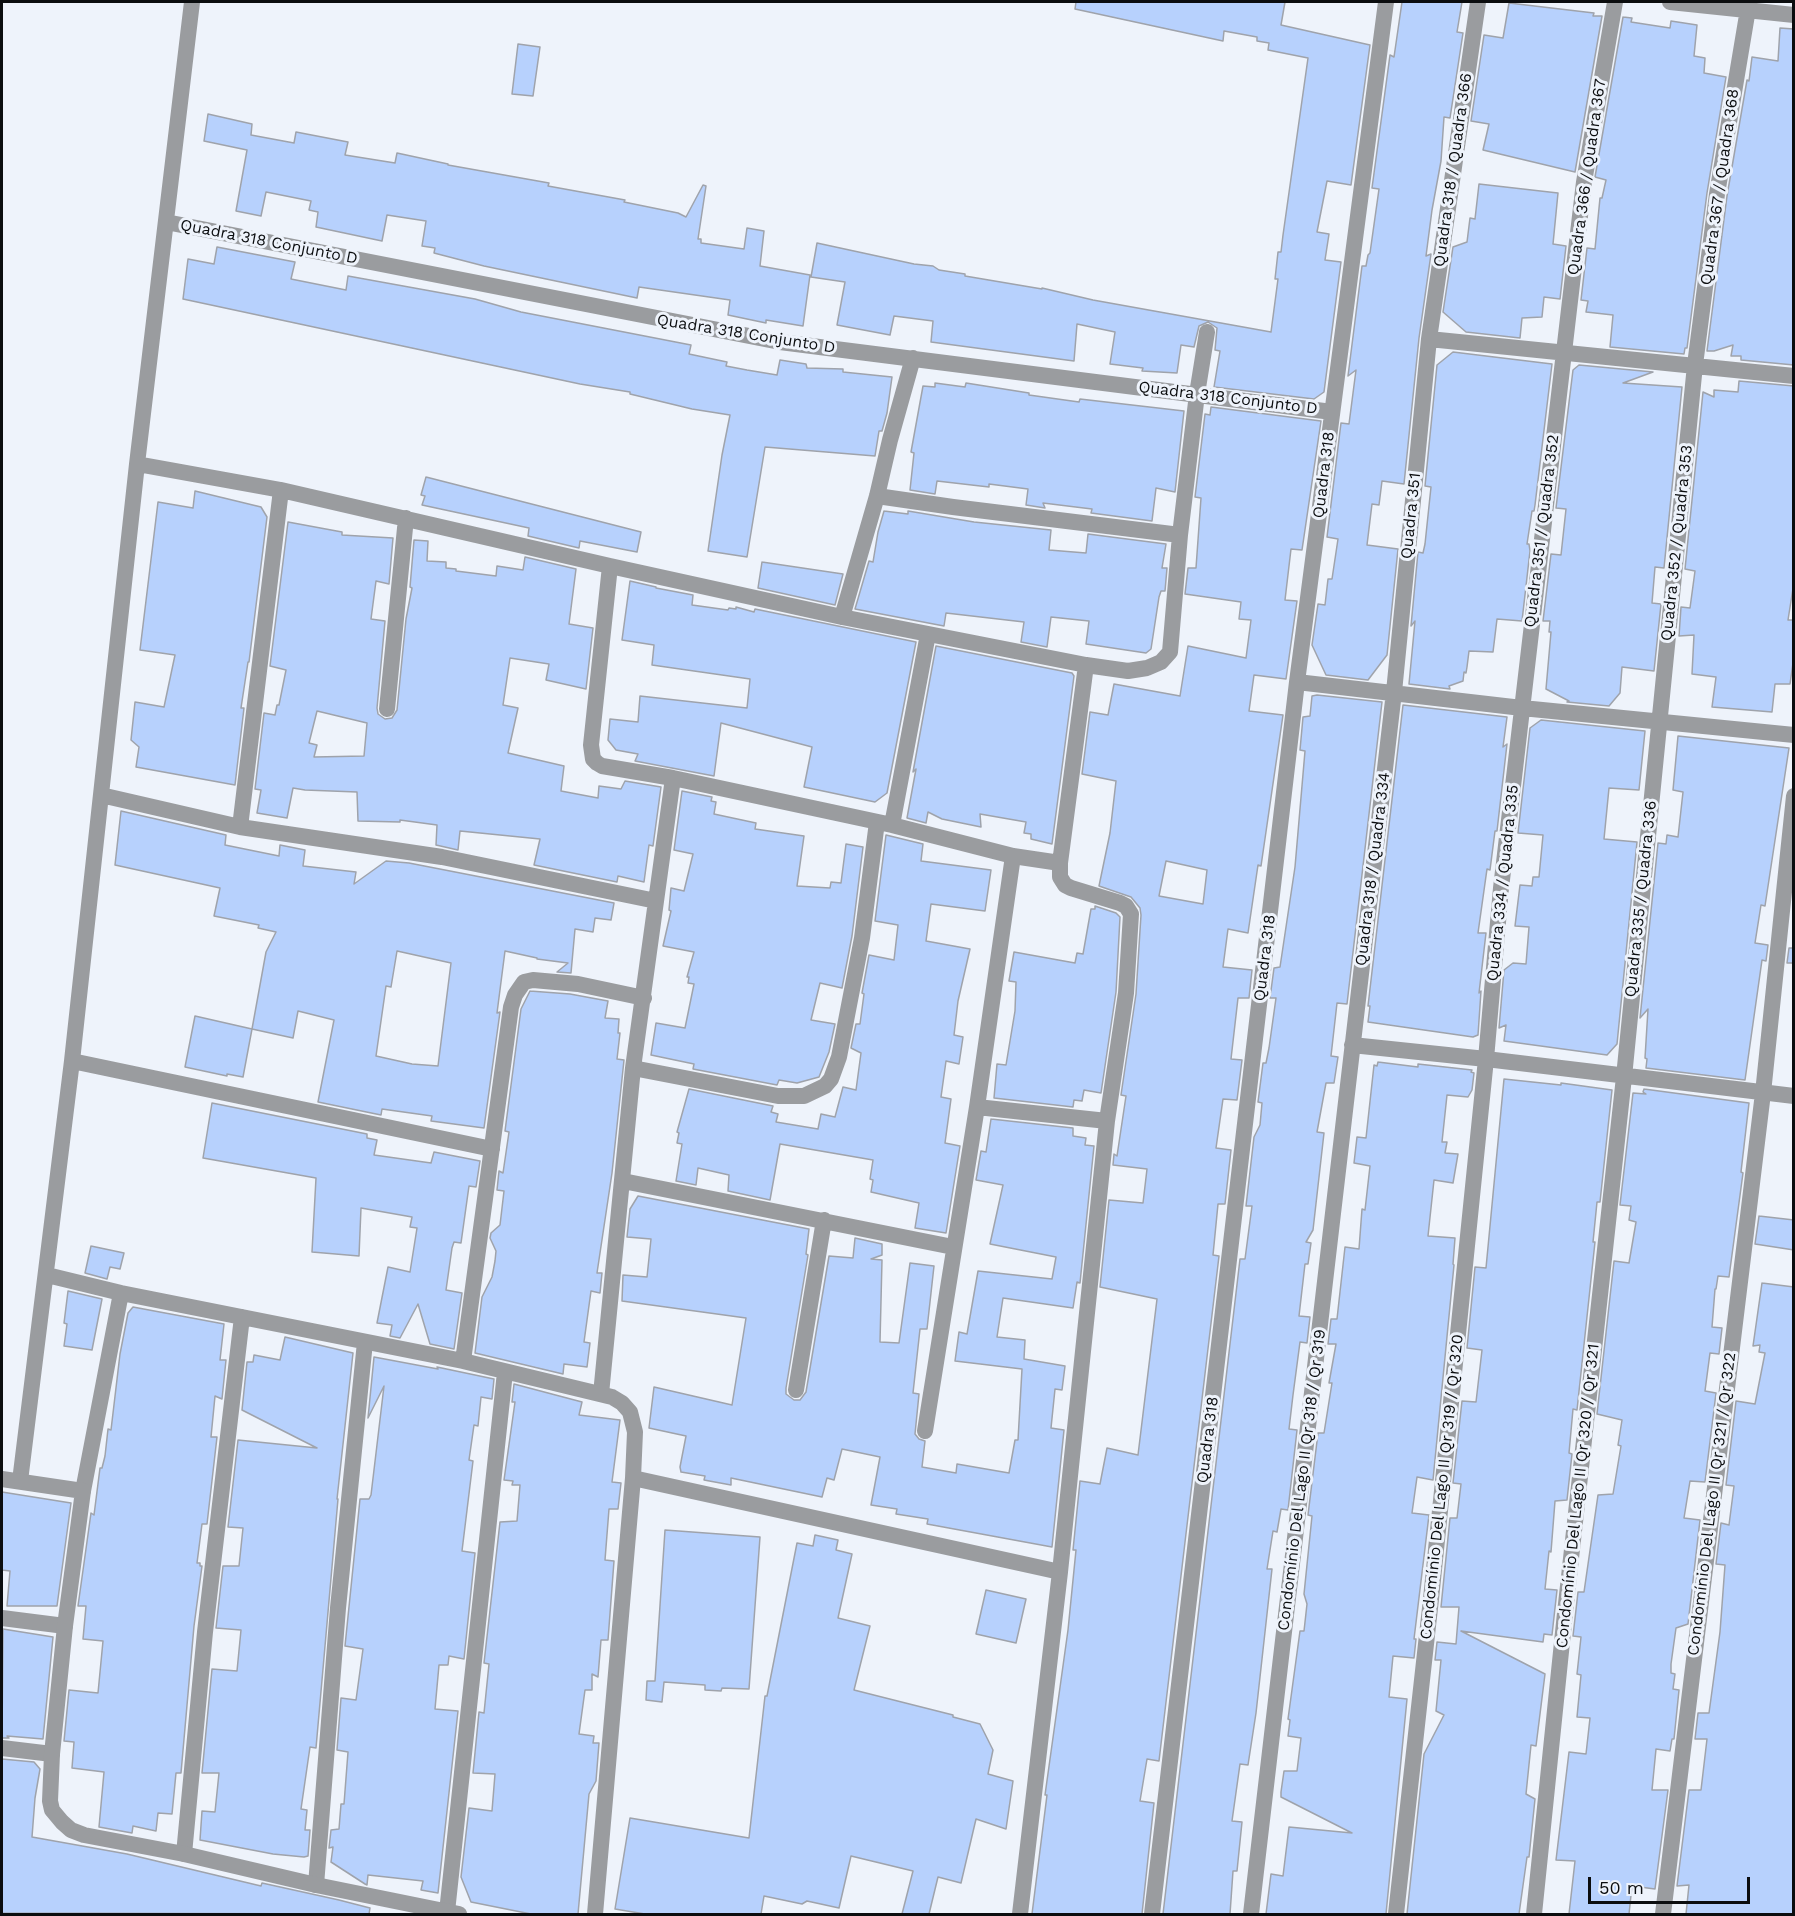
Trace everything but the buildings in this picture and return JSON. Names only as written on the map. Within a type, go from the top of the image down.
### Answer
[{"type":"street","points":[[20,1481],[72,1061],[137,464],[192,2]]},
{"type":"street","name":"Quadra 318","points":[[1152,1914],[1297,682],[1386,2]]},
{"type":"street","name":"Quadra 318 / Quadra 366","points":[[1429,339],[1478,2]]},
{"type":"street","name":"Quadra 366 / Quadra 367","points":[[1563,354],[1584,182],[1615,2]]},
{"type":"street","points":[[1670,2],[1794,15]]},
{"type":"street","name":"Quadra 367 / Quadra 368","points":[[1695,365],[1717,194],[1748,9]]},
{"type":"street","name":"Quadra 318 Conjunto D","points":[[166,222],[768,340],[1332,412]]},
{"type":"street","points":[[137,464],[281,490],[842,617],[1086,664],[1128,670],[1147,668],[1161,662],[1170,652],[1180,535],[1207,332]]},
{"type":"street","points":[[1429,339],[1794,376]]},
{"type":"street","name":"Quadra 351","points":[[1394,692],[1429,339]]},
{"type":"street","name":"Quadra 351 / Quadra 352","points":[[1522,708],[1563,354]]},
{"type":"street","points":[[842,617],[913,358]]},
{"type":"street","name":"Quadra 352 / Quadra 353","points":[[1660,721],[1695,365]]},
{"type":"street","points":[[240,827],[281,490]]},
{"type":"street","points":[[877,496],[1180,535]]},
{"type":"street","points":[[387,709],[406,518]]},
{"type":"street","points":[[610,566],[590,752],[592,759],[602,766],[673,778],[885,824],[1013,856],[1060,863]]},
{"type":"street","points":[[633,1068],[778,1096],[804,1096],[825,1086],[831,1079],[839,1056],[885,824],[928,634]]},
{"type":"street","points":[[1020,1914],[1060,1572],[1107,1121],[1126,993],[1131,914],[1126,906],[1120,903],[1065,885],[1060,877],[1086,664]]},
{"type":"street","points":[[1297,682],[1522,708],[1794,735]]},
{"type":"street","name":"Quadra 318 / Quadra 334","points":[[1352,1045],[1394,692]]},
{"type":"street","name":"Quadra 334 / Quadra 335","points":[[1486,1059],[1501,888],[1522,708]]},
{"type":"street","name":"Quadra 335 / Quadra 336","points":[[1624,1077],[1639,907],[1660,721]]},
{"type":"street","points":[[601,1394],[633,1068],[673,778]]},
{"type":"street","points":[[101,795],[240,827],[442,856],[656,901]]},
{"type":"street","name":"Condomínio Del Lago II Qr 321 / Qr 322","points":[[1663,1914],[1763,1093],[1794,796]]},
{"type":"street","points":[[925,1431],[977,1107],[1013,856]]},
{"type":"street","points":[[463,1361],[515,995],[524,982],[542,980],[578,984],[644,998]]},
{"type":"street","points":[[1352,1045],[1794,1096]]},
{"type":"street","name":"Condomínio Del Lago II Qr 318 / Qr 319","points":[[1251,1914],[1352,1045]]},
{"type":"street","name":"Condomínio Del Lago II Qr 319 / Qr 320","points":[[1396,1914],[1431,1599],[1486,1059]]},
{"type":"street","points":[[72,1061],[492,1149]]},
{"type":"street","name":"Condomínio Del Lago II Qr 320 / Qr 321","points":[[1534,1914],[1624,1077]]},
{"type":"street","points":[[977,1107],[1107,1121]]},
{"type":"street","points":[[623,1181],[953,1248]]},
{"type":"street","points":[[796,1390],[824,1220]]},
{"type":"street","points":[[47,1275],[121,1293],[463,1361],[601,1394],[622,1403],[630,1412],[635,1432],[633,1478],[595,1914]]},
{"type":"street","points":[[121,1293],[83,1491],[65,1626],[52,1754],[50,1801],[56,1816],[71,1830],[84,1835],[184,1854],[316,1885],[453,1913],[506,1372]]},
{"type":"street","points":[[184,1854],[205,1632],[242,1317]]},
{"type":"street","points":[[316,1885],[338,1608],[365,1342]]},
{"type":"street","points":[[633,1478],[1060,1572]]},
{"type":"street","points":[[2,1479],[83,1491]]},
{"type":"street","points":[[2,1617],[65,1626]]},
{"type":"street","points":[[2,1749],[52,1754]]}]
